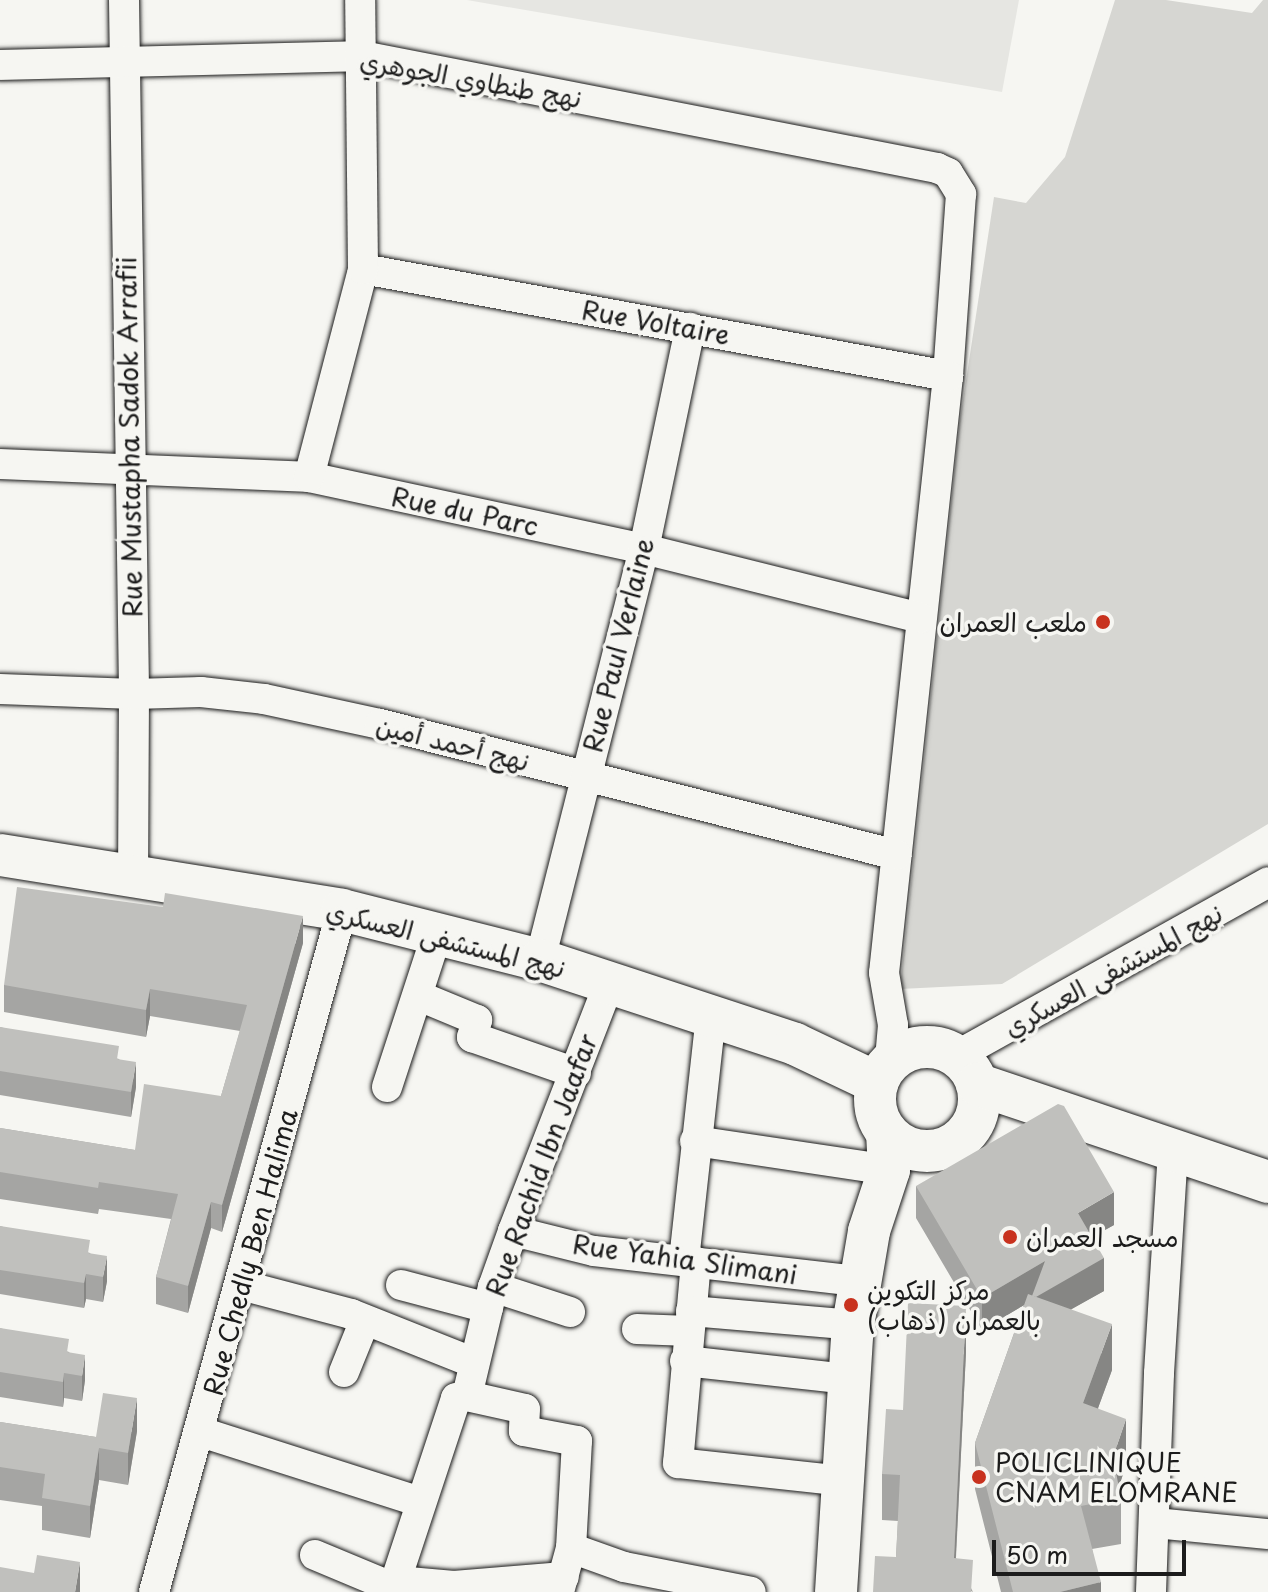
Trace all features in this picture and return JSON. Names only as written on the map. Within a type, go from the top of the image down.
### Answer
[{"type":"street","name":"Rue Mustapha Sadok Arrafii","points":[[124,0],[128,470],[134,694],[133,874]]},
{"type":"street","points":[[309,477],[363,269],[360,0]]},
{"type":"street","name":"نهج طنطاوي الجوهري","points":[[0,65],[362,56],[937,168],[948,173],[961,194],[948,376]]},
{"type":"street","name":"Rue Voltaire","points":[[363,269],[948,376]]},
{"type":"street","name":"Rue Paul Verlaine","points":[[540,960],[584,776],[644,549],[690,328]]},
{"type":"street","points":[[836,1592],[853,1325],[859,1281],[888,1152],[877,1116],[893,1025],[884,973],[948,376]]},
{"type":"street","name":"Rue du Parc","points":[[0,464],[309,477],[644,549],[921,618]]},
{"type":"street","name":"نهج أحمد أمين","points":[[0,689],[134,694],[201,692],[264,699],[380,724],[897,855]]},
{"type":"street","name":"نهج المستشفى العسكري","points":[[0,855],[342,910],[540,960],[883,1072]]},
{"type":"street","name":"نهج المستشفى العسكري","points":[[967,1070],[1268,882]]},
{"type":"street","name":"Rue Chedly Ben Halima","points":[[154,1592],[201,1432],[342,910]]},
{"type":"street","points":[[387,1087],[437,934]]},
{"type":"street","name":"Rue Rachid Ibn Jaafar","points":[[467,1396],[490,1298],[513,1231],[609,983]]},
{"type":"street","points":[[419,996],[477,1020],[472,1037],[576,1073]]},
{"type":"street","points":[[711,1015],[695,1141],[690,1321],[678,1463],[844,1481]]},
{"type":"street","points":[[883,1072],[905,1051],[922,1047],[940,1049],[967,1070],[1173,1150],[1268,1182]]},
{"type":"street","points":[[695,1141],[888,1152],[903,1146],[922,1152],[943,1149],[960,1139],[973,1124],[979,1104],[967,1070]]},
{"type":"street","points":[[1151,1592],[1159,1373],[1173,1150]]},
{"type":"street","name":"Rue Yahia Slimani","points":[[513,1231],[594,1251],[859,1281]]},
{"type":"street","points":[[241,1285],[365,1320],[474,1363]]},
{"type":"street","points":[[401,1285],[570,1312]]},
{"type":"street","points":[[344,1372],[365,1320]]},
{"type":"street","points":[[637,1329],[690,1321],[853,1325]]},
{"type":"street","points":[[685,1361],[849,1379]]},
{"type":"street","points":[[394,1587],[456,1398],[467,1396],[525,1409],[524,1431],[577,1441],[565,1572]]},
{"type":"street","points":[[201,1432],[421,1502]]},
{"type":"street","points":[[1155,1523],[1268,1534]]},
{"type":"street","points":[[315,1555],[394,1587],[454,1586],[624,1567],[751,1592]]},
{"type":"shaded area","points":[[467,0],[1019,0],[1002,92]]},
{"type":"shaded area","name":"ملعب العمران","points":[[1115,0],[1166,0],[1252,13],[1263,0],[1268,0],[1268,824],[1002,984],[900,989],[960,420],[994,197],[1026,203],[1065,157]]},
{"type":"building","points":[[17,887],[163,907],[165,893],[303,916],[222,1205],[211,1202],[188,1286],[156,1277],[178,1194],[99,1182],[98,1188],[0,1172],[0,1128],[135,1150],[144,1084],[221,1096],[247,1005],[150,989],[146,1010],[4,985]]},
{"type":"building","points":[[0,1027],[119,1046],[117,1059],[136,1062],[131,1092],[0,1071]]},
{"type":"building","name":"مسجد العمران","points":[[1058,1104],[1064,1106],[1114,1192],[1078,1213],[1104,1258],[1036,1297],[1032,1296],[1045,1261],[982,1298],[916,1186]]},
{"type":"building","points":[[0,1226],[90,1240],[88,1253],[107,1256],[103,1277],[86,1274],[84,1283],[0,1270]]},
{"type":"building","points":[[1028,1294],[1112,1324],[1083,1403],[1126,1419],[1113,1457],[1121,1498],[1081,1506],[1101,1582],[1060,1592],[1013,1592],[975,1443]]},
{"type":"building","points":[[908,1303],[966,1306],[954,1558],[973,1560],[971,1592],[873,1592],[875,1556],[896,1557],[900,1475],[882,1474],[886,1409],[903,1410]]},
{"type":"building","points":[[0,1328],[69,1339],[67,1352],[85,1355],[82,1376],[64,1373],[63,1382],[0,1372]]},
{"type":"building","points":[[103,1393],[137,1398],[128,1453],[99,1448],[90,1506],[42,1498],[45,1474],[0,1467],[0,1422],[96,1437]]},
{"type":"building","points":[[37,1555],[80,1562],[75,1592],[0,1592],[0,1567],[34,1573]]},
{"type":"place","name":"ملعب العمران","points":[[1103,622]]},
{"type":"place","name":"مسجد العمران","points":[[1010,1237]]},
{"type":"place","name":"مركز التكوين بالعمران (ذهاب)","points":[[851,1305]]},
{"type":"place","name":"POLICLINIQUE CNAM ELOMRANE","points":[[979,1477]]}]
